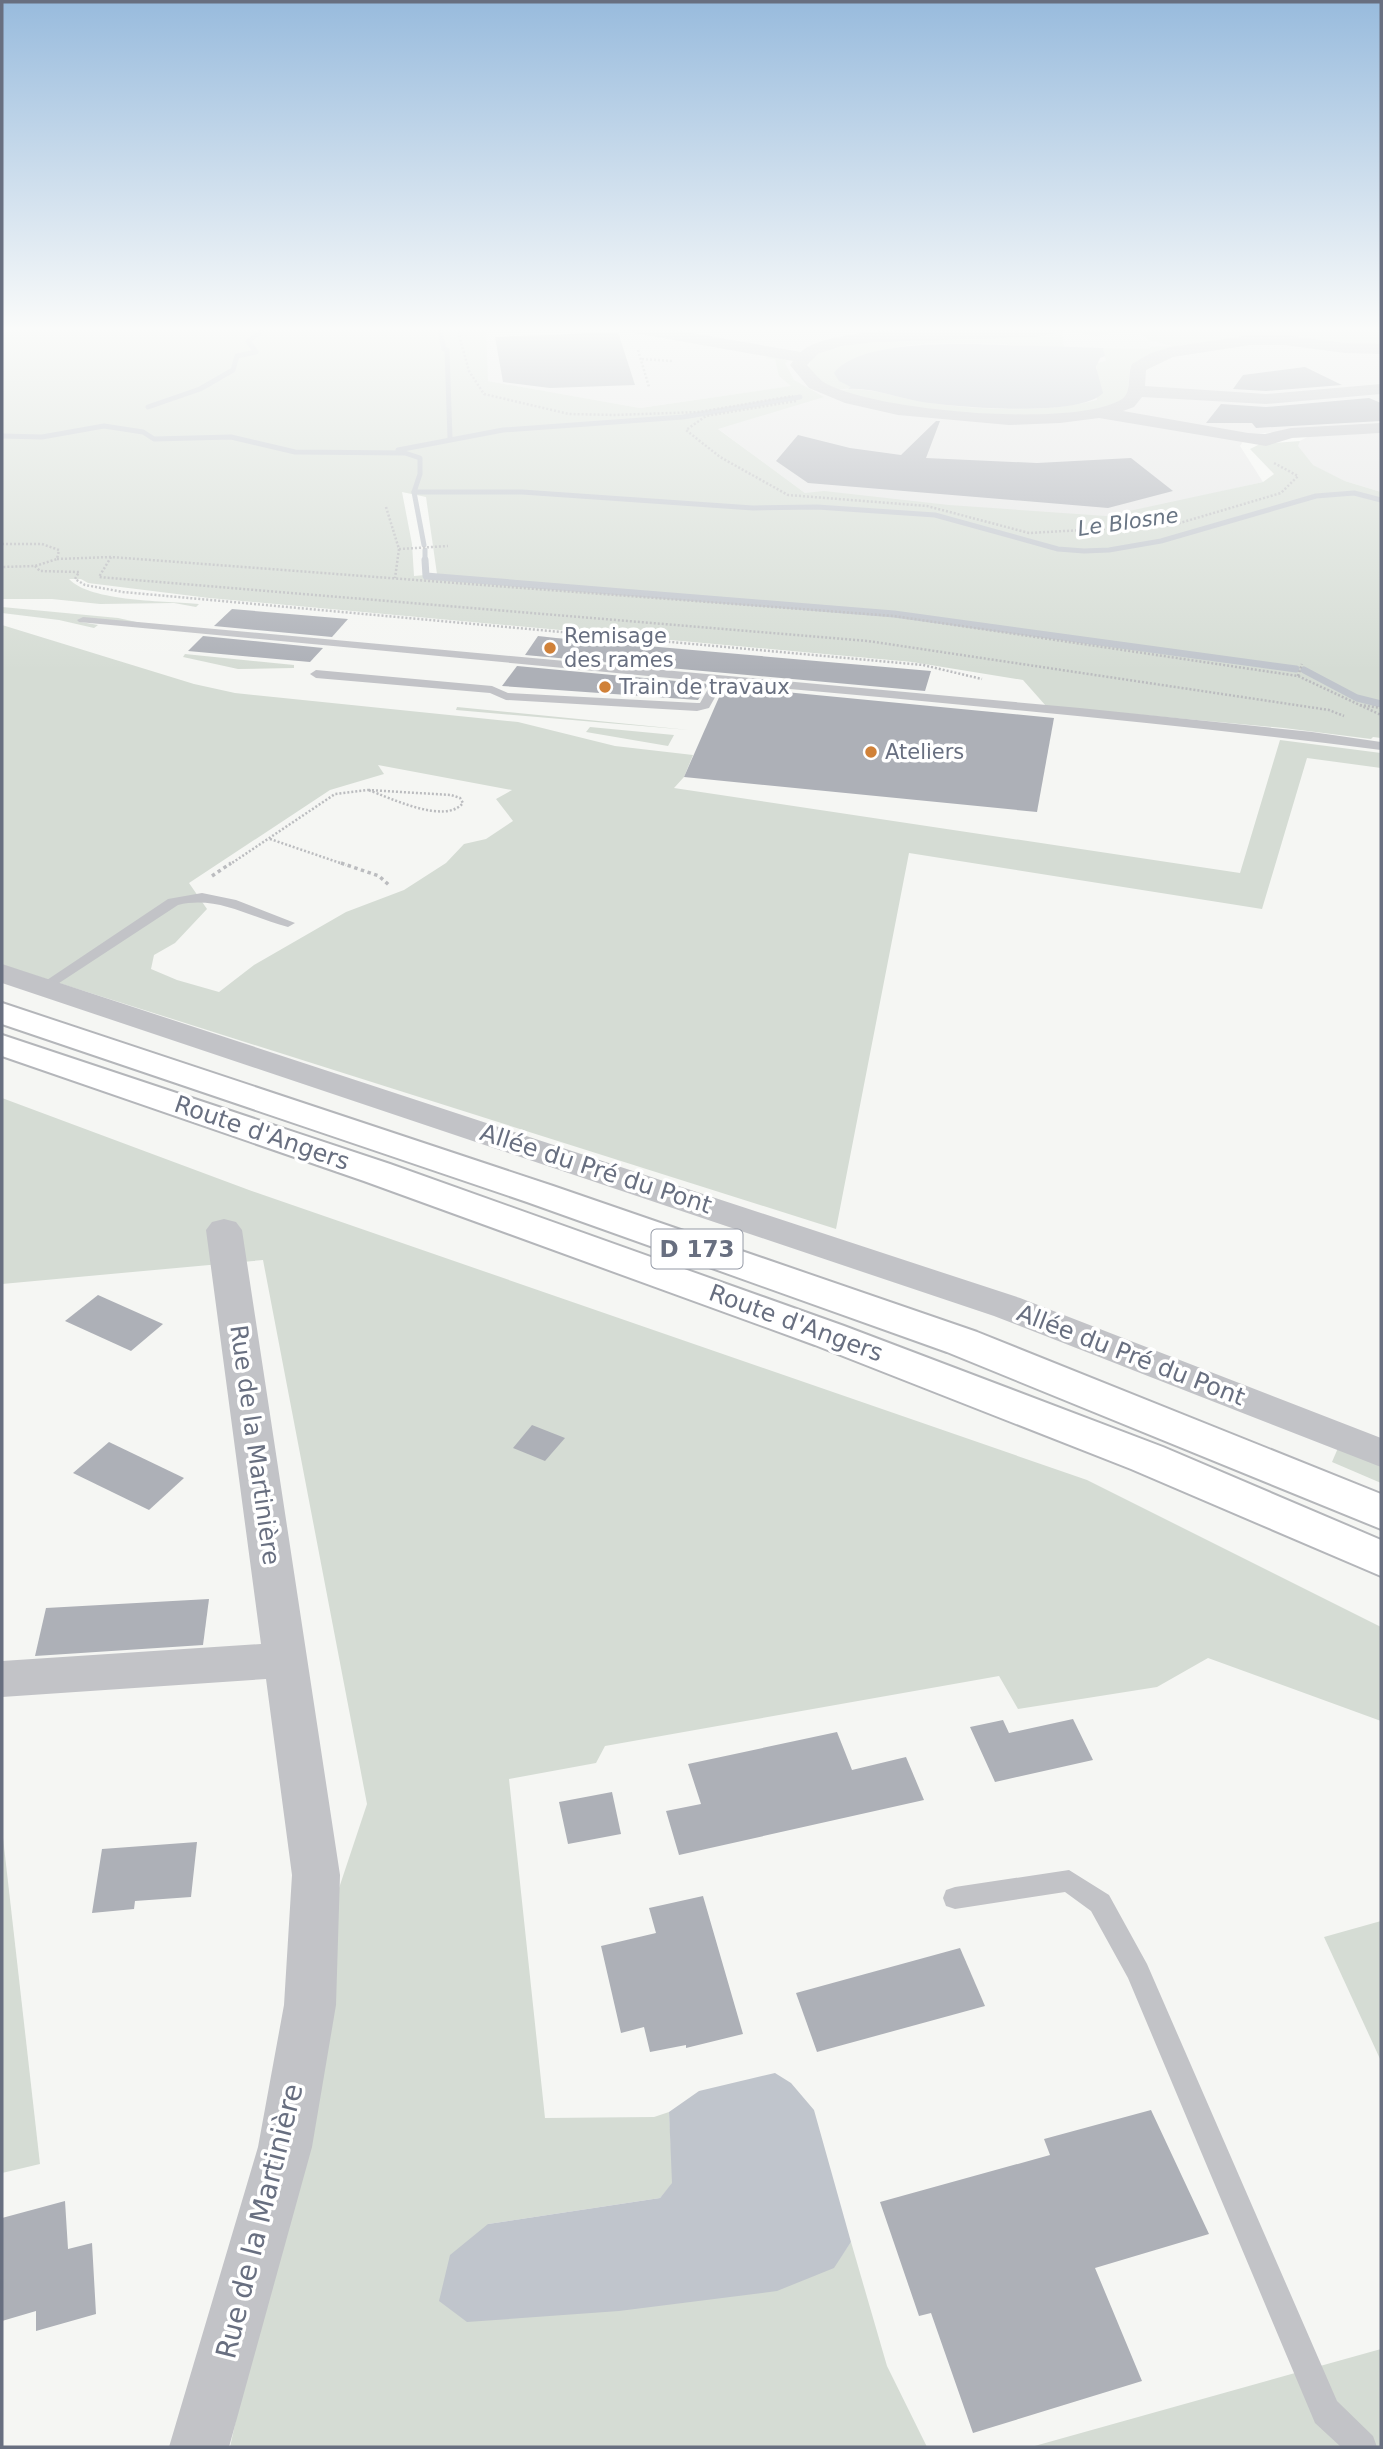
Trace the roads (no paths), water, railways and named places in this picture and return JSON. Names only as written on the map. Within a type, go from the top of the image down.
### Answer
[{"type":"highway","name":"Route d'Angers","points":[[2,1013],[527,1189],[950,1338],[1381,1512]]},
{"type":"highway","name":"Route d'Angers","points":[[2,1045],[525,1223],[929,1371],[1254,1501],[1381,1559]]},
{"type":"street","name":"Allée du Pré du Pont","points":[[2,973],[1007,1307],[1381,1452]]},
{"type":"street","name":"Rue de la Martinière","points":[[199,2447],[285,2147],[310,2005],[316,1875],[224,1230]]},
{"type":"street","points":[[2,1679],[286,1660]]},
{"type":"lane","points":[[83,620],[1039,709],[1312,736],[1381,746]]},
{"type":"lane","points":[[316,674],[492,690],[506,696],[598,704],[633,702],[697,707],[705,705],[719,680]]},
{"type":"lane","points":[[45,986],[173,902],[198,896],[215,898],[288,923]]},
{"type":"lane","points":[[955,1898],[1069,1881],[1100,1903],[1138,1972],[1326,2412],[1362,2447]]},
{"type":"waterway","name":"Le Blosne","points":[[254,442],[295,452],[405,453],[420,458],[420,474],[414,492]]},
{"type":"waterway","points":[[398,450],[438,442]]},
{"type":"waterway","name":"Le Blosne","points":[[414,492],[522,492],[753,508],[817,507],[935,515],[1058,549],[1084,551],[1109,550],[1161,541],[1316,496],[1354,493],[1381,500]]},
{"type":"waterway","points":[[414,492],[424,545]]},
{"type":"waterway","points":[[425,550],[425,560]]},
{"type":"waterway","points":[[425,560],[426,576],[894,614],[1296,669]]},
{"type":"waterway","points":[[1304,670],[1357,698],[1381,704]]},
{"type":"place","name":"Remisage des rames","points":[[550,648]]},
{"type":"place","name":"Train de travaux","points":[[605,687]]},
{"type":"place","name":"Ateliers","points":[[871,752]]}]
